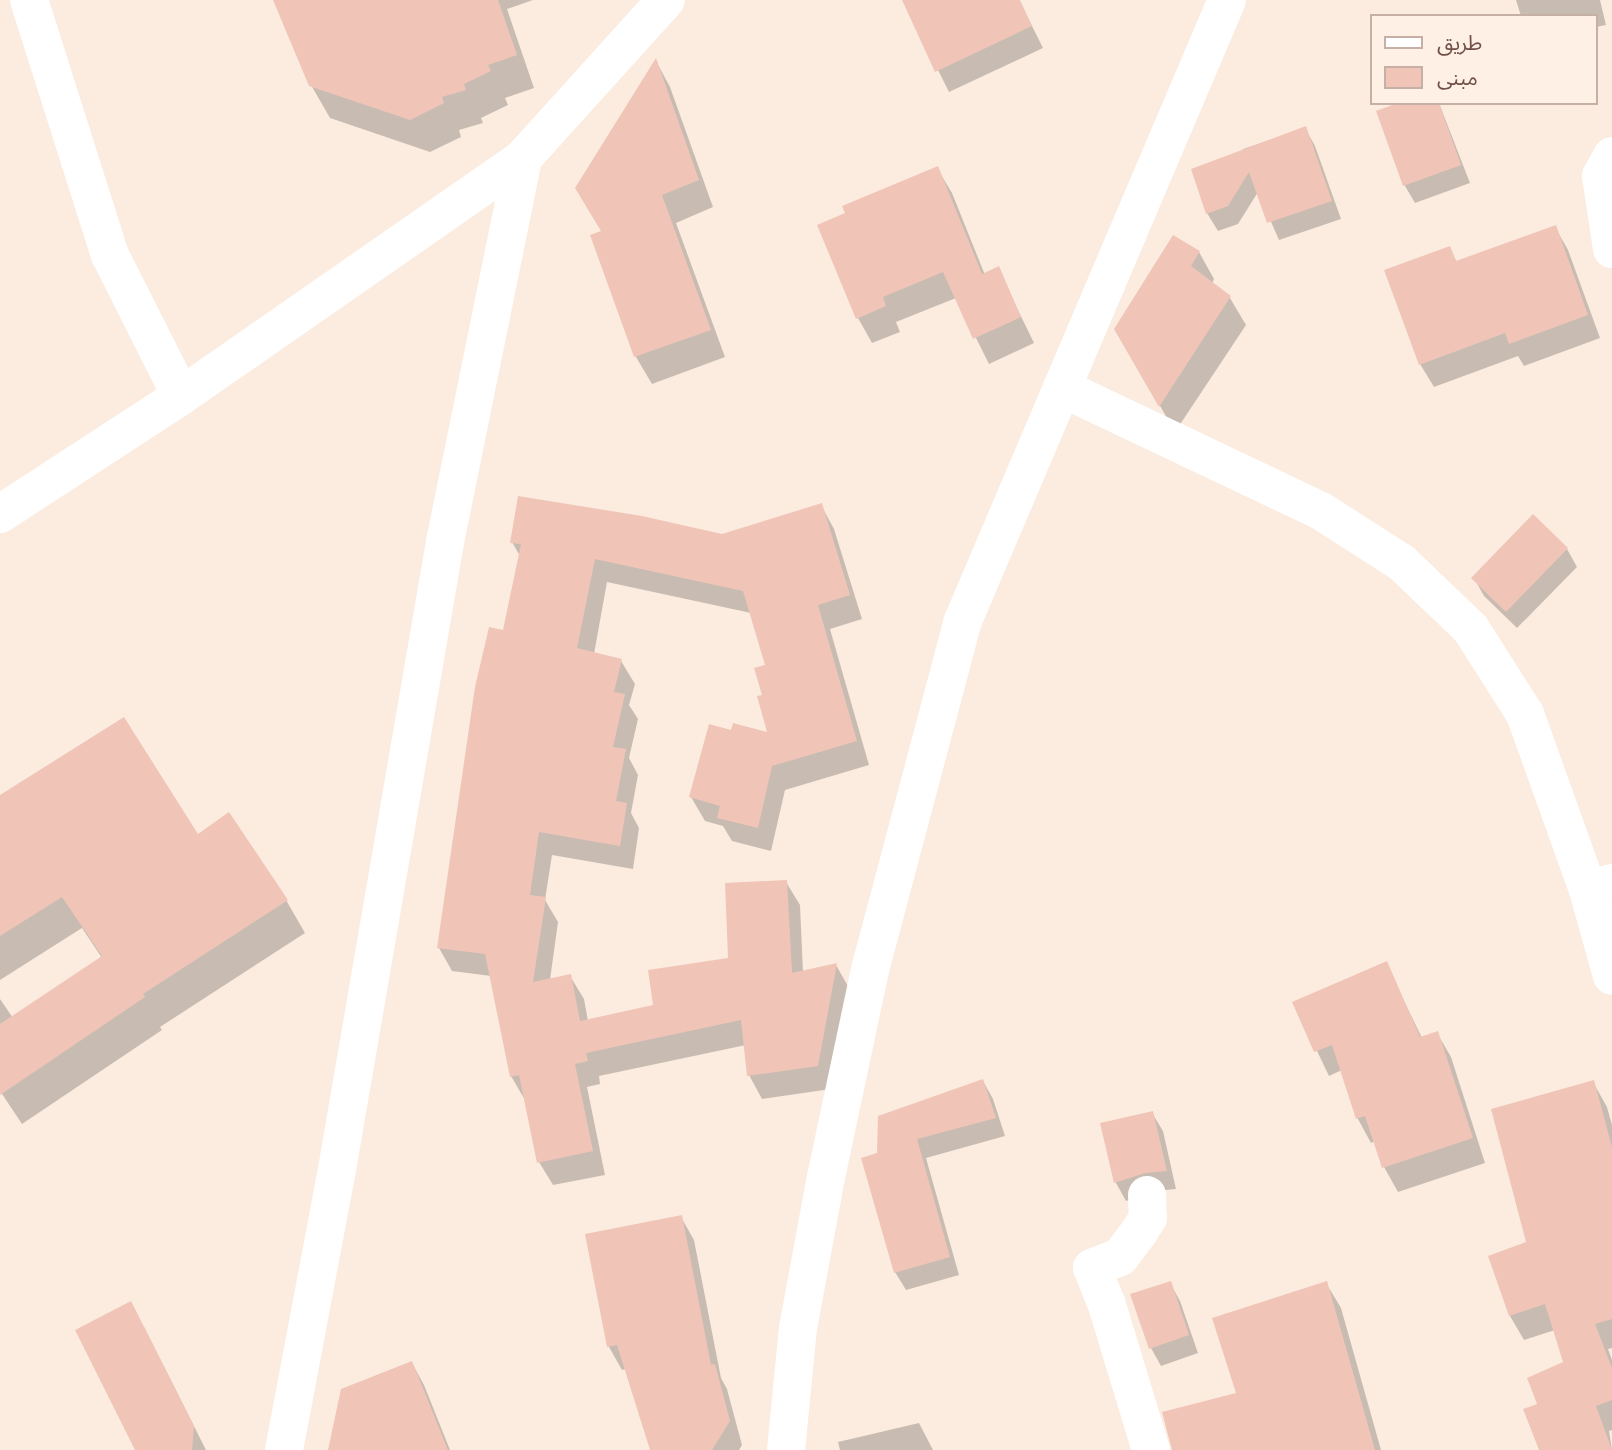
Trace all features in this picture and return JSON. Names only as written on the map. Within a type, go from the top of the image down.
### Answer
[{"type":"street","points":[[29,0],[110,256],[181,396]]},
{"type":"street","points":[[0,514],[181,396],[523,158],[666,0]]},
{"type":"street","points":[[786,1450],[798,1328],[825,1177],[872,966],[962,623],[1227,0]]},
{"type":"street","points":[[1612,156],[1601,176],[1612,249]]},
{"type":"street","points":[[284,1450],[337,1167],[445,542],[523,158]]},
{"type":"street","points":[[1062,388],[1321,511],[1402,563],[1471,629],[1525,714],[1600,887],[1612,976]]},
{"type":"street","points":[[1147,1195],[1148,1218],[1139,1232],[1120,1257],[1092,1268],[1106,1302],[1151,1450]]},
{"type":"building","points":[[273,0],[498,0],[517,55],[488,65],[491,71],[464,84],[466,90],[442,97],[444,103],[410,120],[309,86]]},
{"type":"building","points":[[902,0],[1020,0],[1032,26],[935,72]]},
{"type":"building","points":[[656,58],[699,180],[662,195],[711,330],[634,357],[590,235],[601,231],[575,188]]},
{"type":"building","points":[[1392,105],[1440,105],[1461,165],[1403,186],[1376,111]]},
{"type":"building","points":[[1306,126],[1332,201],[1267,223],[1249,172],[1228,206],[1206,214],[1191,169]]},
{"type":"building","points":[[938,166],[982,274],[999,266],[1021,317],[973,339],[943,272],[883,297],[886,306],[856,319],[817,225],[845,213],[842,206]]},
{"type":"building","points":[[1556,225],[1588,315],[1509,344],[1505,333],[1419,365],[1384,270],[1450,246],[1456,261]]},
{"type":"building","points":[[1173,235],[1200,251],[1191,266],[1231,296],[1159,407],[1114,329]]},
{"type":"building","points":[[518,496],[642,516],[722,534],[822,503],[850,595],[818,605],[857,741],[772,766],[758,828],[717,818],[720,806],[689,797],[709,724],[731,730],[733,723],[767,732],[757,696],[762,695],[754,668],[765,665],[743,591],[595,559],[577,648],[622,659],[614,692],[625,694],[613,747],[626,749],[616,801],[627,803],[620,846],[539,832],[530,895],[546,897],[533,982],[571,974],[580,1021],[653,1005],[648,970],[728,958],[725,883],[787,880],[792,973],[837,963],[818,1066],[747,1076],[741,1020],[586,1053],[588,1061],[575,1064],[593,1151],[537,1163],[519,1075],[510,1077],[485,954],[437,948],[475,687],[489,627],[503,630],[521,544],[510,543]]},
{"type":"building","points":[[1533,514],[1568,548],[1506,612],[1471,578]]},
{"type":"building","points":[[124,717],[198,834],[229,812],[288,900],[143,994],[145,997],[0,1095],[0,1024],[102,956],[62,897],[0,936],[0,795]]},
{"type":"building","points":[[1387,961],[1420,1037],[1438,1031],[1473,1138],[1382,1168],[1365,1116],[1356,1119],[1332,1045],[1314,1052],[1292,1002]]},
{"type":"building","points":[[983,1079],[996,1118],[917,1139],[950,1257],[894,1273],[861,1158],[877,1153],[878,1116]]},
{"type":"building","points":[[1594,1080],[1612,1147],[1612,1319],[1595,1324],[1612,1368],[1612,1400],[1596,1406],[1612,1450],[1539,1450],[1523,1409],[1537,1404],[1527,1378],[1563,1362],[1545,1304],[1509,1316],[1488,1256],[1526,1242],[1491,1109]]},
{"type":"building","points":[[1153,1111],[1167,1171],[1145,1173],[1114,1183],[1100,1123]]},
{"type":"building","points":[[682,1215],[711,1365],[715,1364],[730,1421],[712,1450],[650,1450],[617,1345],[607,1347],[585,1234]]},
{"type":"building","points":[[1171,1281],[1189,1335],[1149,1349],[1130,1294]]},
{"type":"building","points":[[1327,1281],[1375,1450],[1172,1450],[1162,1412],[1236,1393],[1212,1318]]},
{"type":"building","points":[[131,1301],[194,1426],[192,1450],[135,1450],[75,1330]]},
{"type":"building","points":[[412,1361],[448,1450],[328,1450],[341,1389]]}]
